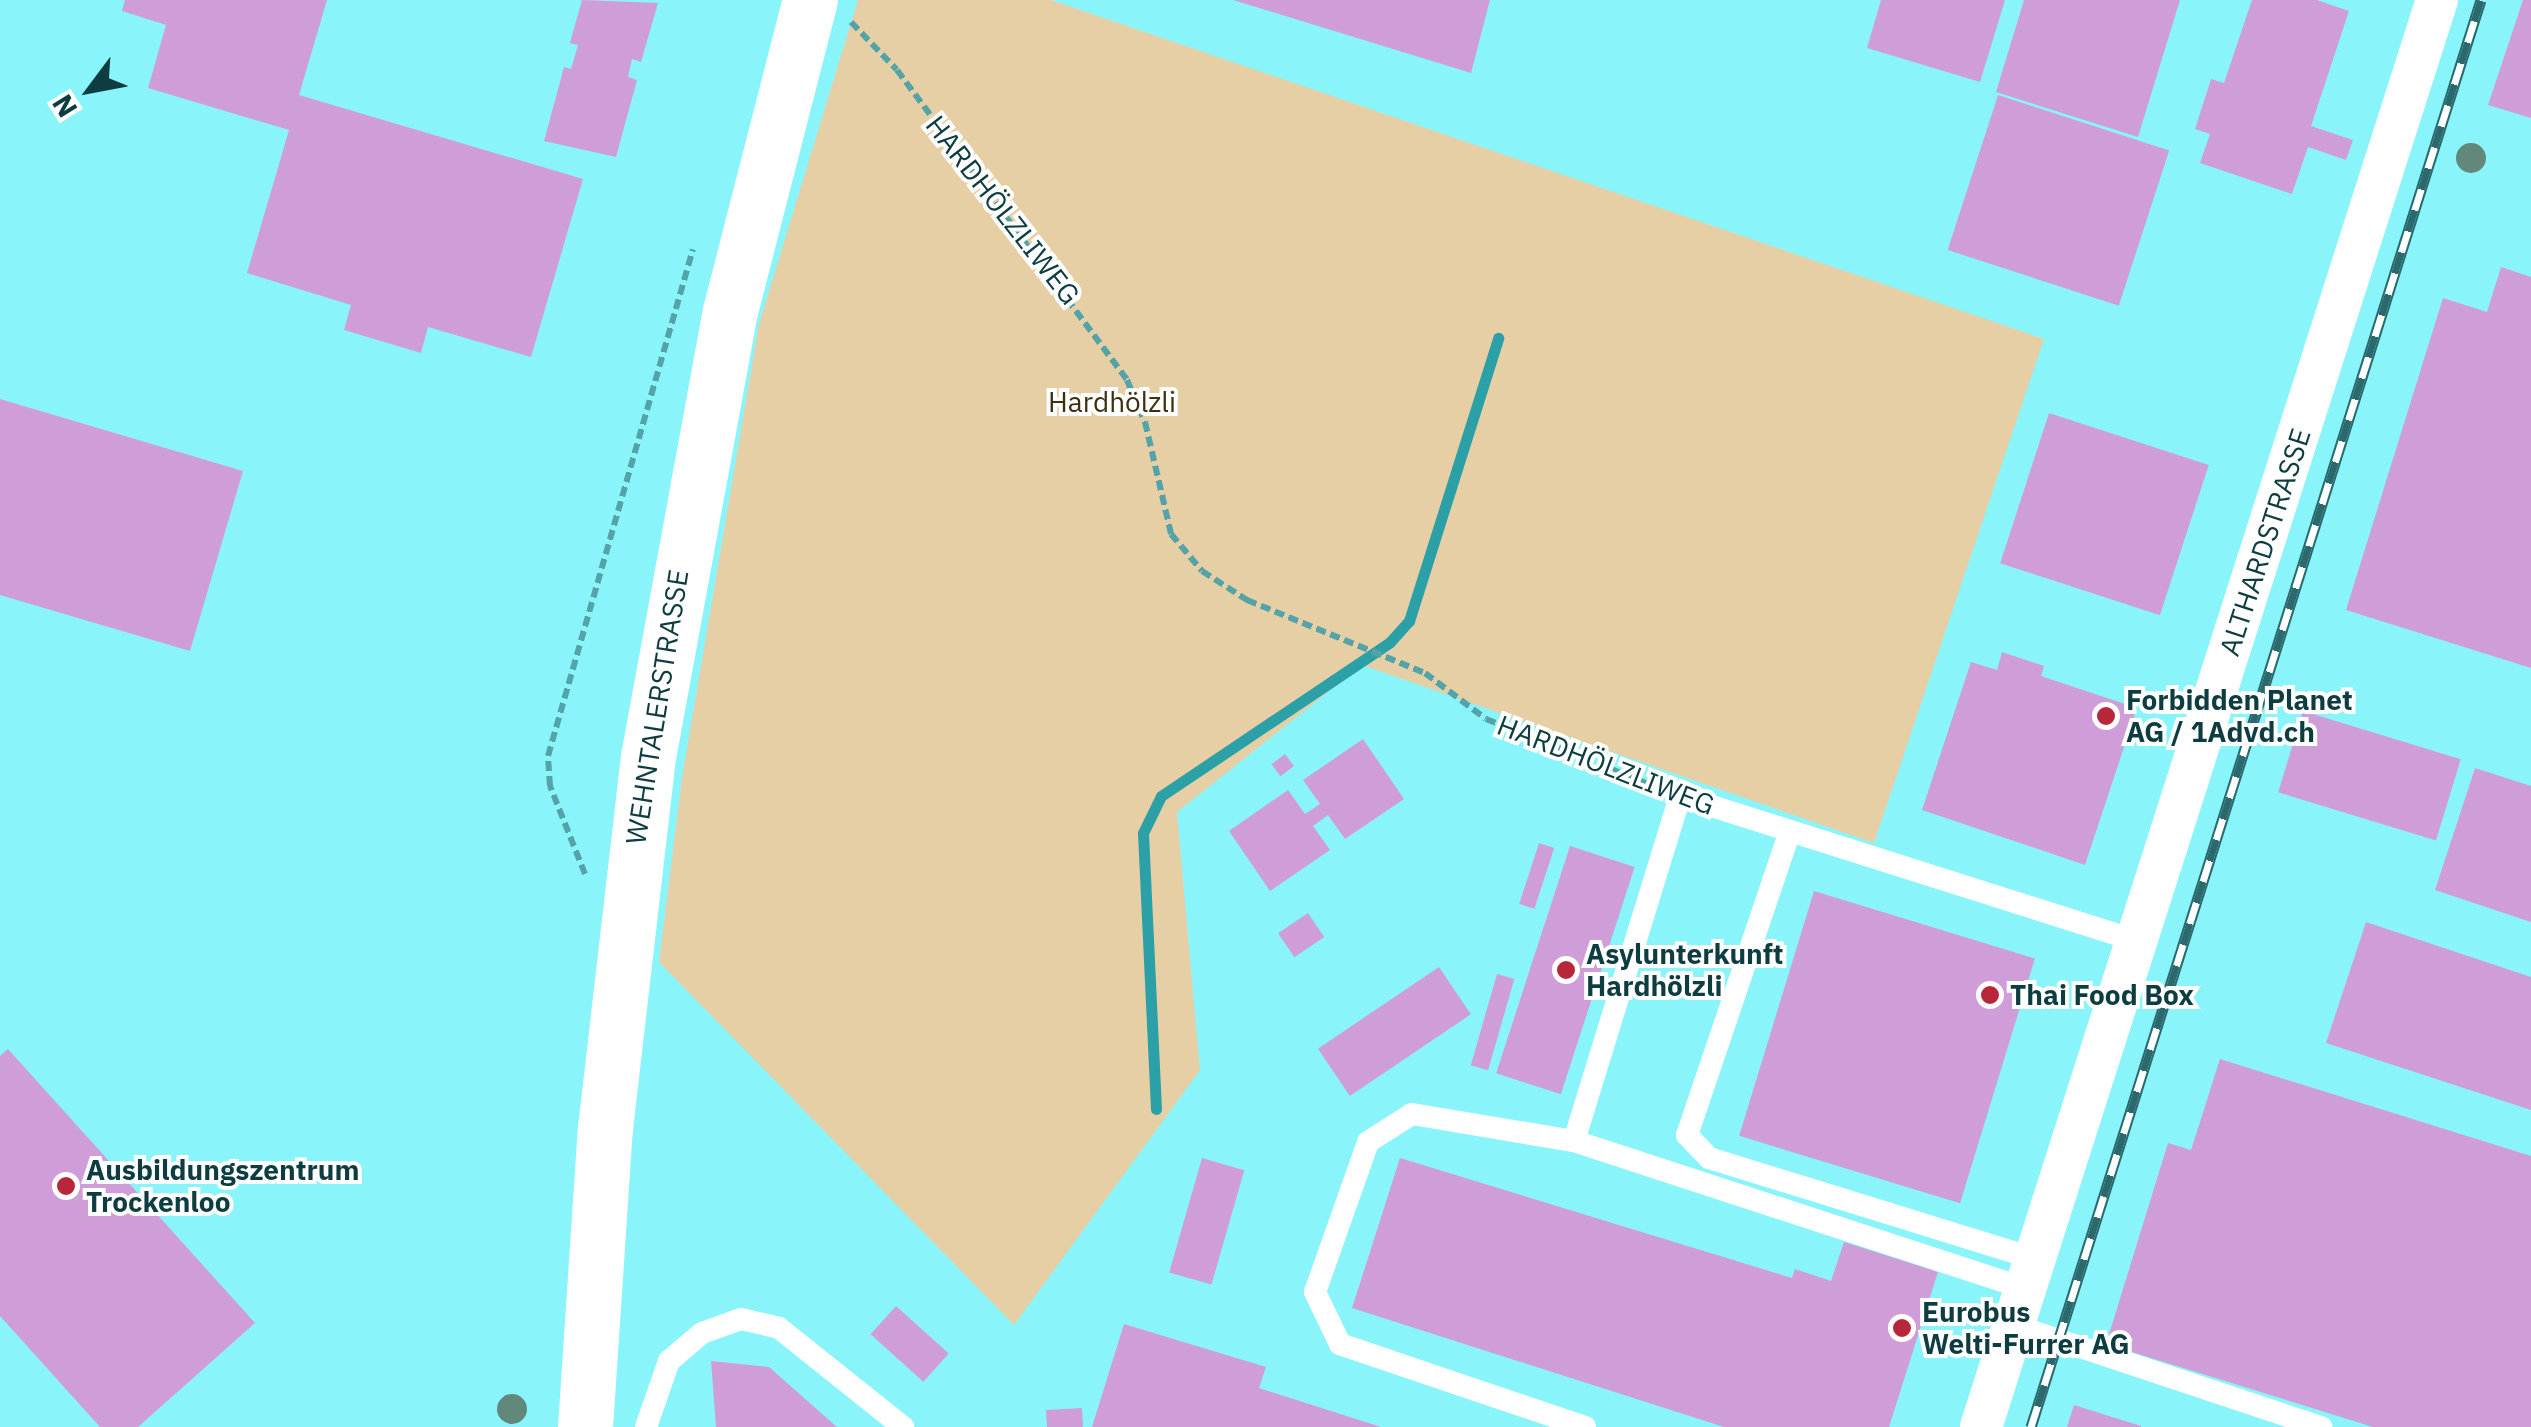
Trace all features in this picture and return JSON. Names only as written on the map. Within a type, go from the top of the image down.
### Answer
[{"type":"main road","name":"WEHNTALERSTRASSE","points":[[584,1427],[606,1128],[648,757],[722,349],[809,2]]},
{"type":"street","name":"ALTHARDSTRASSE","points":[[1981,1427],[2437,0]]},
{"type":"lane","name":"HARDHÖLZLIWEG","points":[[1680,796],[2136,941]]},
{"type":"lane","points":[[1574,1141],[1680,796]]},
{"type":"lane","points":[[1790,831],[1687,1135],[1710,1158],[2024,1291],[2321,1427]]},
{"type":"lane","points":[[1585,1427],[1340,1344],[1316,1292],[1368,1142],[1412,1114],[1574,1141],[2024,1291]]},
{"type":"lane","points":[[646,1427],[669,1361],[702,1333],[742,1319],[778,1328],[903,1427]]},
{"type":"path","name":"HARDHÖLZLIWEG","points":[[809,2],[865,32],[982,190],[1078,306],[1127,380],[1145,422],[1171,534],[1202,571],[1247,600],[1425,673],[1486,719],[1680,796]]},
{"type":"green space","name":"Hardhölzli","points":[[858,0],[1051,0],[2044,339],[1874,843],[1362,665],[1177,812],[1200,1070],[1014,1325],[659,962],[682,778],[759,324]]},
{"type":"building","points":[[125,0],[327,0],[299,95],[583,179],[531,357],[428,327],[421,353],[344,330],[351,305],[247,273],[289,130],[148,88],[166,25],[122,11]]},
{"type":"building","points":[[582,0],[658,3],[641,62],[632,59],[628,77],[637,80],[616,157],[544,141],[564,67],[571,69],[578,45],[570,43]]},
{"type":"building","points":[[1233,0],[1490,0],[1471,73]]},
{"type":"building","points":[[1881,0],[2005,0],[1980,82],[1867,48]]},
{"type":"building","points":[[2024,0],[2180,0],[2138,137],[1996,92]]},
{"type":"building","points":[[2252,0],[2317,0],[2349,11],[2311,126],[2353,140],[2346,160],[2308,147],[2292,194],[2200,163],[2210,134],[2195,129],[2211,79],[2224,83]]},
{"type":"building","points":[[2523,0],[2531,0],[2531,118],[2488,105]]},
{"type":"building","points":[[1998,95],[2169,151],[2119,306],[1948,250]]},
{"type":"building","points":[[2501,267],[2531,277],[2531,668],[2346,610],[2443,298],[2487,312]]},
{"type":"building","points":[[0,399],[243,471],[190,651],[0,595]]},
{"type":"building","points":[[2049,413],[2209,465],[2160,615],[2000,563]]},
{"type":"building","points":[[2002,652],[2044,666],[2041,676],[2137,708],[2085,865],[1922,810],[1971,662],[1997,670]]},
{"type":"building","points":[[2303,711],[2461,759],[2436,841],[2278,792]]},
{"type":"building","points":[[1363,739],[1404,799],[1345,839],[1328,815],[1313,826],[1330,850],[1270,891],[1229,831],[1288,790],[1305,814],[1320,804],[1303,780]]},
{"type":"building","points":[[1285,754],[1294,766],[1280,776],[1271,764]]},
{"type":"building","points":[[2475,768],[2531,786],[2531,922],[2435,890]]},
{"type":"building","points":[[1539,843],[1554,848],[1534,909],[1519,904]]},
{"type":"building","name":"Asylunterkunft Hardhölzli","points":[[1570,846],[1635,867],[1561,1094],[1496,1073]]},
{"type":"building","points":[[1814,891],[2035,959],[1960,1203],[1739,1136]]},
{"type":"building","points":[[1308,913],[1324,937],[1294,957],[1278,933]]},
{"type":"building","points":[[2366,922],[2531,977],[2531,1110],[2326,1043]]},
{"type":"building","points":[[1439,967],[1471,1014],[1350,1096],[1318,1049]]},
{"type":"building","points":[[1497,974],[1514,979],[1488,1070],[1471,1065]]},
{"type":"building","name":"Ausbildungszentrum Trockenloo","points":[[8,1049],[255,1323],[138,1427],[100,1427],[0,1316],[0,1056]]},
{"type":"building","points":[[2220,1059],[2531,1156],[2531,1427],[2373,1427],[2106,1344],[2168,1143],[2191,1150]]},
{"type":"building","points":[[1202,1158],[1244,1170],[1211,1285],[1169,1272]]},
{"type":"building","points":[[1400,1158],[1792,1278],[1795,1269],[1831,1281],[1844,1242],[1938,1272],[1889,1427],[1724,1427],[1352,1308]]},
{"type":"building","points":[[896,1306],[949,1354],[923,1382],[871,1334]]},
{"type":"building","points":[[1124,1324],[1266,1367],[1259,1388],[1381,1427],[1092,1427]]},
{"type":"building","points":[[711,1361],[769,1367],[837,1427],[716,1427]]},
{"type":"building","points":[[2074,1405],[2141,1426],[2141,1427],[2067,1427]]},
{"type":"building","points":[[1082,1408],[1083,1427],[1047,1427],[1046,1410]]},
{"type":"waterway","points":[[1156,1109],[1143,833],[1161,796],[1390,642],[1409,621],[1498,338]]},
{"type":"railway","points":[[2031,1427],[2481,0]]},
{"type":"place","name":"Forbidden Planet AG / 1Advd.ch","points":[[2106,716]]},
{"type":"place","name":"Asylunterkunft Hardhölzli","points":[[1566,970]]},
{"type":"place","name":"Thai Food Box","points":[[1990,995]]},
{"type":"place","name":"Ausbildungszentrum Trockenloo","points":[[66,1186]]},
{"type":"place","name":"Eurobus Welti-Furrer AG","points":[[1902,1328]]}]
